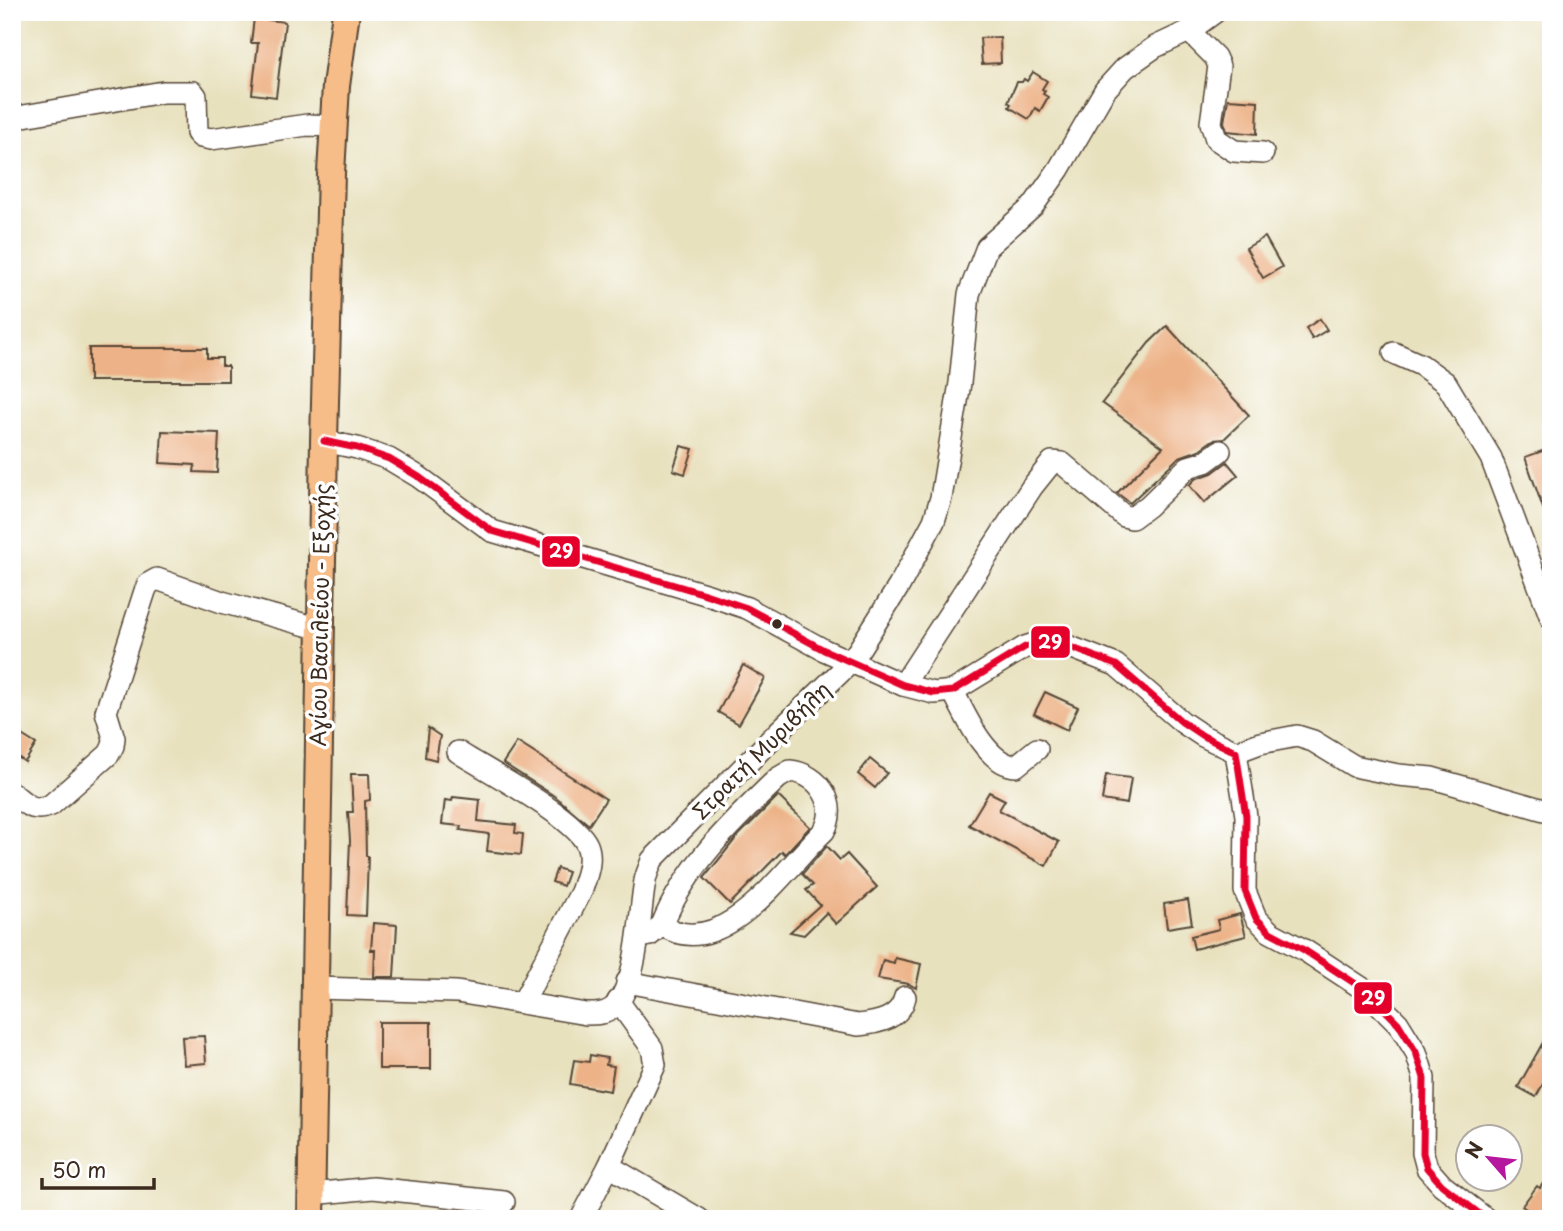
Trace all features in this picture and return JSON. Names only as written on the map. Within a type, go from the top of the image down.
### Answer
[{"type":"main road","name":"Αγίου Βασιλείου - Εξοχής","points":[[311,1206],[324,441],[334,125],[339,53],[346,12]]},
{"type":"street","name":"Στρατή Μυριβήλη","points":[[623,992],[639,937],[645,880],[652,860],[850,662],[899,586],[934,521],[941,498],[960,383],[969,294],[987,247],[1033,206],[1059,169],[1104,90],[1125,68],[1215,12]]},
{"type":"street","points":[[1189,30],[1215,57],[1219,66],[1211,123],[1216,139],[1234,151],[1263,153]]},
{"type":"street","points":[[12,118],[163,92],[187,91],[196,96],[197,133],[201,137],[211,139],[307,125],[334,125]]},
{"type":"street","points":[[1394,353],[1421,365],[1446,383],[1491,458],[1551,618]]},
{"type":"street","points":[[324,441],[389,458],[492,531],[747,608],[801,639],[904,685],[934,693],[953,691],[972,682],[1025,647],[1044,640],[1060,643],[1116,665],[1182,722],[1236,752],[1260,743],[1297,736],[1313,741],[1327,752],[1354,766],[1398,775],[1432,778],[1551,812]]},
{"type":"street","points":[[904,685],[1032,486],[1052,462],[1062,463],[1124,516],[1132,518],[1188,467],[1205,462],[1220,450]]},
{"type":"street","points":[[12,793],[40,810],[51,805],[109,754],[114,738],[106,712],[145,591],[152,580],[157,579],[222,602],[321,629]]},
{"type":"street","points":[[953,691],[967,718],[1000,762],[1016,766],[1037,749]]},
{"type":"street","points":[[458,752],[558,815],[584,839],[588,847],[588,873],[581,892],[523,1002]]},
{"type":"street","points":[[1236,752],[1246,816],[1245,891],[1256,918],[1270,932],[1304,950],[1365,990],[1398,1023],[1416,1052],[1424,1078],[1423,1153],[1427,1168],[1442,1185],[1486,1219]]},
{"type":"street","points":[[639,937],[650,935],[662,925],[672,901],[698,861],[778,778],[790,771],[816,781],[827,798],[830,820],[824,831],[742,916],[706,933],[674,933],[662,925]]},
{"type":"street","points":[[315,988],[457,992],[593,1014],[611,1009],[623,992]]},
{"type":"street","points":[[623,992],[858,1025],[889,1018],[899,1010],[905,997]]},
{"type":"street","points":[[581,1219],[609,1167],[655,1065],[652,1048],[623,992]]},
{"type":"street","points":[[609,1167],[699,1219]]},
{"type":"street","points":[[311,1206],[373,1188],[504,1202]]},
{"type":"building","points":[[254,18],[285,22],[276,97],[252,94],[258,43],[251,43]]},
{"type":"building","points":[[1000,37],[1001,63],[982,64],[980,38]]},
{"type":"building","points":[[1033,72],[1047,81],[1042,89],[1045,91],[1043,94],[1048,97],[1040,111],[1035,108],[1029,119],[1009,107],[1011,104],[1008,102],[1017,82],[1024,79],[1027,81]]},
{"type":"building","points":[[1228,99],[1258,101],[1257,134],[1227,131],[1224,122]]},
{"type":"building","points":[[1265,237],[1282,267],[1263,278],[1246,248]]},
{"type":"building","points":[[1320,319],[1327,330],[1312,339],[1306,328]]},
{"type":"building","points":[[1167,326],[1249,415],[1224,439],[1213,440],[1199,450],[1179,457],[1130,503],[1117,493],[1163,447],[1102,403],[1149,343]]},
{"type":"building","points":[[89,348],[207,348],[207,358],[222,358],[222,366],[228,366],[228,381],[89,381]]},
{"type":"building","points":[[162,431],[219,433],[217,473],[194,472],[195,465],[160,463]]},
{"type":"building","points":[[681,446],[693,449],[685,474],[673,470]]},
{"type":"building","points":[[1551,448],[1551,524],[1549,525],[1525,457]]},
{"type":"building","points":[[1227,462],[1238,475],[1204,503],[1189,485]]},
{"type":"building","points":[[743,665],[765,678],[739,724],[718,712]]},
{"type":"building","points":[[1045,692],[1078,707],[1067,730],[1034,714]]},
{"type":"building","points":[[428,728],[440,736],[436,760],[425,757]]},
{"type":"building","points":[[12,729],[36,744],[25,762],[12,753]]},
{"type":"building","points":[[517,742],[606,799],[589,825],[556,797],[503,763]]},
{"type":"building","points":[[870,759],[887,773],[875,788],[858,774]]},
{"type":"building","points":[[351,774],[369,774],[370,800],[365,801],[368,856],[366,916],[347,915],[350,840],[348,812],[353,812]]},
{"type":"building","points":[[1106,775],[1131,778],[1127,804],[1102,800]]},
{"type":"building","points":[[989,792],[1005,800],[999,810],[1059,842],[1046,866],[969,825]]},
{"type":"building","points":[[778,796],[810,827],[785,854],[782,851],[730,904],[704,878],[737,837]]},
{"type":"building","points":[[453,797],[480,800],[478,821],[516,825],[515,833],[523,834],[521,855],[487,851],[489,834],[460,830],[461,826],[442,824],[445,800],[452,801]]},
{"type":"building","points":[[827,846],[840,860],[847,854],[877,887],[836,924],[826,913],[804,935],[790,932],[820,905],[806,890],[813,885],[802,874]]},
{"type":"building","points":[[557,868],[568,872],[563,886],[552,882]]},
{"type":"building","points":[[1188,900],[1192,924],[1167,928],[1164,904]]},
{"type":"building","points":[[1240,914],[1246,936],[1194,949],[1191,936],[1219,929],[1217,920]]},
{"type":"building","points":[[373,923],[397,925],[394,977],[374,977],[375,950],[371,950]]},
{"type":"building","points":[[895,958],[921,964],[916,988],[909,984],[878,979],[883,960],[894,963]]},
{"type":"building","points":[[379,1022],[431,1022],[431,1069],[379,1069]]},
{"type":"building","points":[[1551,1028],[1551,1069],[1536,1097],[1518,1087]]},
{"type":"building","points":[[204,1036],[206,1063],[184,1065],[182,1037]]},
{"type":"building","points":[[590,1055],[607,1058],[606,1065],[614,1066],[610,1091],[570,1084],[574,1060],[589,1062]]},
{"type":"building","points":[[1551,1171],[1551,1204],[1539,1219],[1522,1206],[1537,1186],[1540,1188]]},
{"type":"transit line","name":"29","points":[[324,441],[389,459],[419,477],[492,531],[747,608],[824,650],[903,685],[934,693],[953,691],[1025,647],[1044,641],[1060,643],[1116,665],[1182,722],[1236,752],[1246,816],[1245,891],[1256,918],[1270,932],[1304,950],[1365,990],[1398,1023],[1416,1052],[1424,1078],[1423,1153],[1427,1168],[1442,1185],[1486,1219]]}]
